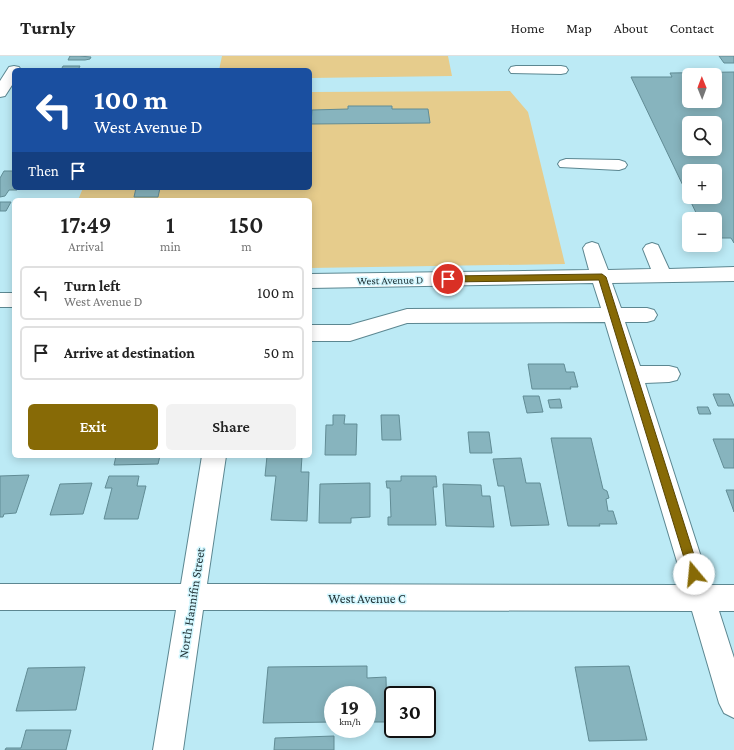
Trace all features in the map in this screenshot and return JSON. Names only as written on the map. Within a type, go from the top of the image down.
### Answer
[{"type":"street","points":[[516,70],[561,70]]},
{"type":"street","points":[[0,93],[12,74]]},
{"type":"street","points":[[566,164],[619,165]]},
{"type":"street","points":[[592,248],[734,703]]},
{"type":"street","points":[[652,249],[663,276]]},
{"type":"street","name":"West Avenue D","points":[[312,281],[734,274]]},
{"type":"street","points":[[0,300],[12,300]]},
{"type":"street","points":[[312,333],[350,333],[407,316],[614,316],[647,314]]},
{"type":"street","points":[[632,375],[669,374]]},
{"type":"street","name":"North Hannifin Street","points":[[168,750],[214,458]]},
{"type":"street","name":"West Avenue C","points":[[0,597],[734,598]]},
{"type":"shaded area","points":[[222,56],[448,56],[452,76],[312,78],[312,68],[219,68]]},
{"type":"shaded area","points":[[510,91],[528,112],[565,264],[312,268],[312,198],[79,198],[82,190],[312,190],[312,92]]},
{"type":"building","points":[[70,56],[91,57],[90,59],[85,60],[68,60]]},
{"type":"building","points":[[719,56],[734,56],[734,63],[724,63]]},
{"type":"building","points":[[63,66],[80,66],[79,68],[62,68]]},
{"type":"building","points":[[722,72],[734,72],[734,243],[731,238],[722,238],[722,212],[696,212],[692,204],[722,204],[722,164],[682,164],[682,184],[631,77],[672,77],[670,73],[682,73],[682,108],[722,108]]},
{"type":"building","points":[[348,106],[392,106],[392,109],[428,109],[430,123],[312,124],[312,110],[348,109]]},
{"type":"building","points":[[4,171],[12,171],[12,190],[9,190],[5,196],[0,197],[0,178]]},
{"type":"building","points":[[136,190],[160,190],[158,197],[134,197]]},
{"type":"building","points":[[0,202],[11,202],[6,211],[0,211]]},
{"type":"building","points":[[528,364],[564,364],[566,372],[574,372],[578,387],[570,387],[571,389],[532,389]]},
{"type":"building","points":[[713,394],[729,394],[734,406],[718,406]]},
{"type":"building","points":[[523,396],[539,396],[543,412],[527,413]]},
{"type":"building","points":[[560,399],[562,408],[550,408],[548,400]]},
{"type":"building","points":[[697,407],[708,407],[711,414],[699,414]]},
{"type":"building","points":[[333,415],[345,415],[344,424],[357,424],[356,455],[325,455],[326,425],[333,425]]},
{"type":"building","points":[[381,415],[399,415],[401,440],[382,440]]},
{"type":"building","points":[[468,432],[489,432],[492,453],[470,453]]},
{"type":"building","points":[[551,438],[591,438],[603,489],[607,491],[609,498],[606,499],[608,511],[613,511],[617,524],[599,524],[600,526],[568,526]]},
{"type":"building","points":[[713,439],[734,439],[734,468],[724,468]]},
{"type":"building","points":[[116,458],[160,458],[158,464],[114,465]]},
{"type":"building","points":[[267,458],[302,458],[301,472],[309,472],[307,521],[271,520],[276,476],[265,476]]},
{"type":"building","points":[[521,458],[526,483],[540,483],[549,525],[511,526],[504,486],[498,486],[493,459]]},
{"type":"building","points":[[29,475],[16,513],[4,514],[3,517],[0,517],[0,476]]},
{"type":"building","points":[[109,476],[139,476],[137,486],[146,486],[138,519],[104,519],[112,488],[105,488]]},
{"type":"building","points":[[401,476],[436,476],[437,487],[433,487],[436,525],[388,525],[388,517],[391,517],[390,488],[387,488],[386,481],[401,481]]},
{"type":"building","points":[[92,483],[83,514],[50,515],[60,484]]},
{"type":"building","points":[[370,483],[370,517],[351,518],[351,523],[319,523],[320,484]]},
{"type":"building","points":[[443,484],[481,485],[482,496],[490,496],[494,527],[446,526]]},
{"type":"building","points":[[726,490],[734,490],[734,512],[732,506]]},
{"type":"building","points":[[367,666],[367,678],[386,677],[386,686],[384,686],[384,722],[376,722],[376,686],[324,686],[324,722],[263,723],[268,667]]},
{"type":"building","points":[[629,666],[647,740],[589,741],[575,667]]},
{"type":"building","points":[[85,667],[76,710],[16,711],[28,668]]},
{"type":"building","points":[[26,730],[71,730],[66,750],[5,750],[6,748],[21,748]]},
{"type":"building","points":[[324,736],[324,738],[334,738],[334,750],[274,750],[275,738]]},
{"type":"route","points":[[448,279],[602,277],[694,574]]}]
